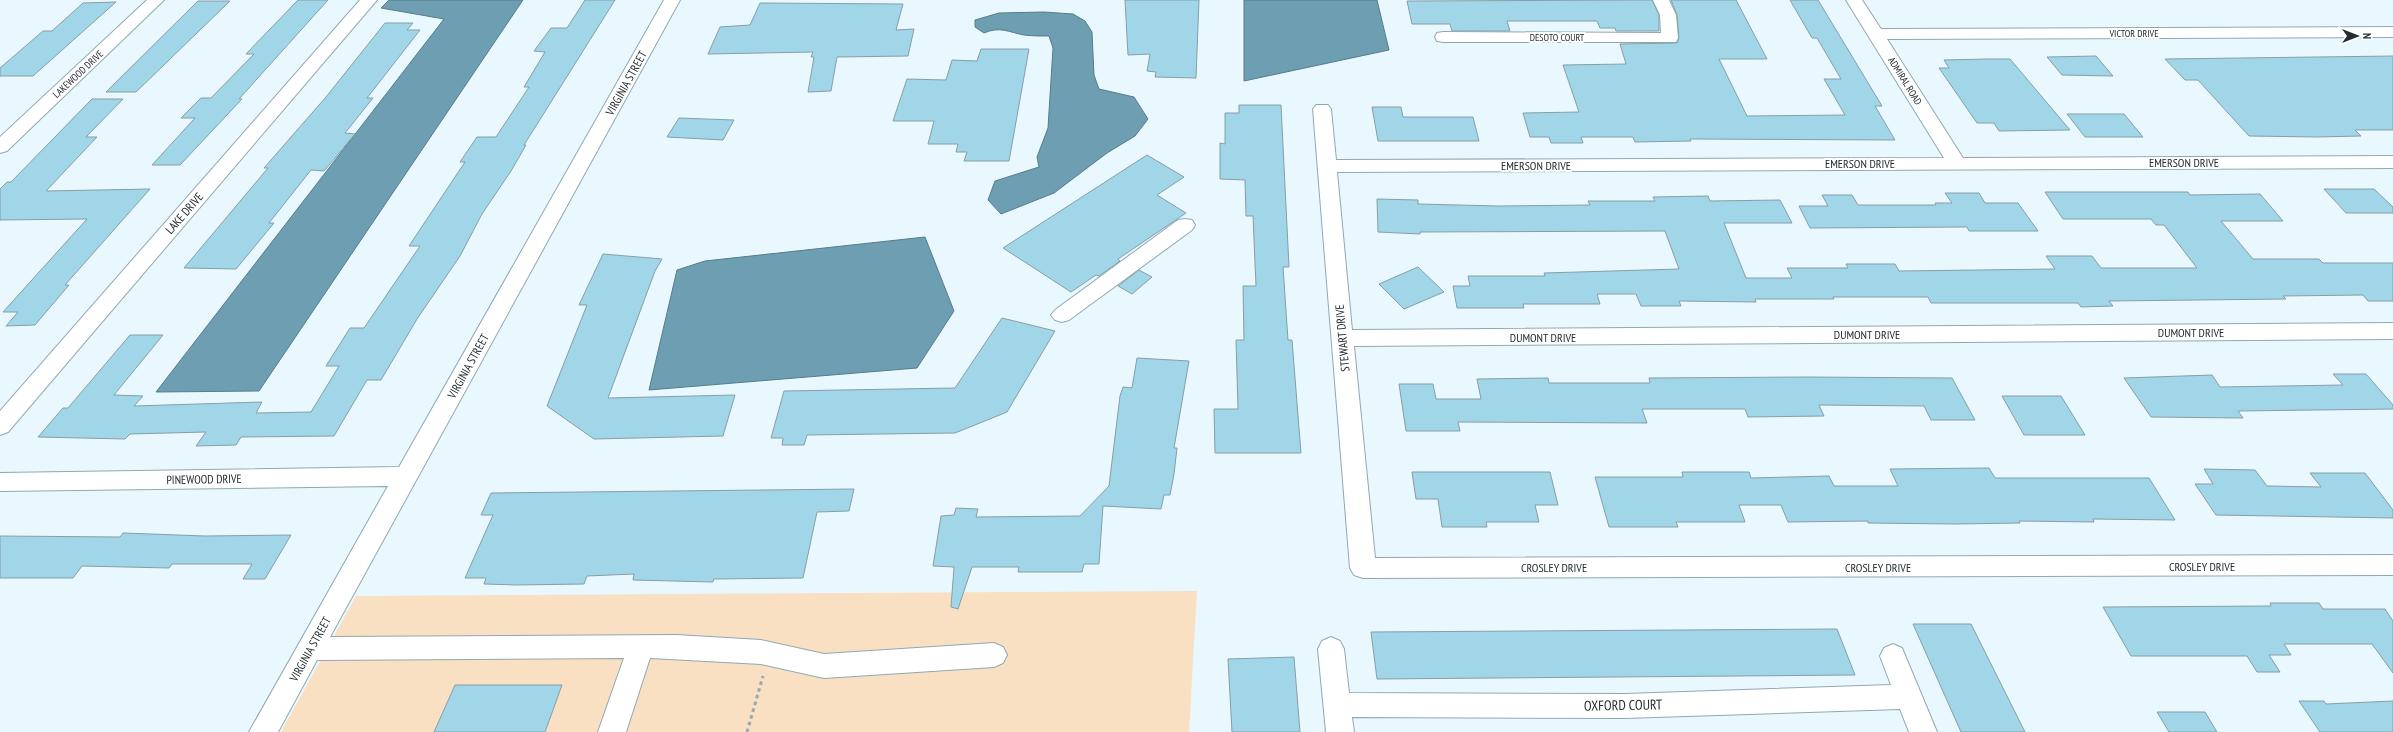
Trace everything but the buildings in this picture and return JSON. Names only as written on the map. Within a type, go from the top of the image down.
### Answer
[{"type":"street","name":"LAKEWOOD DRIVE","points":[[0,147],[156,0]]},
{"type":"street","name":"LAKE DRIVE","points":[[0,426],[369,0]]},
{"type":"street","name":"VIRGINIA STREET","points":[[263,732],[672,0]]},
{"type":"street","name":"DESOTO COURT","points":[[1443,37],[1670,38],[1668,15],[1661,0]]},
{"type":"street","name":"ADMIRAL ROAD","points":[[1854,0],[1956,162]]},
{"type":"street","name":"VICTOR DRIVE","points":[[1875,34],[2393,32]]},
{"type":"street","name":"STEWART DRIVE","points":[[1322,109],[1363,568]]},
{"type":"street","name":"EMERSON DRIVE","points":[[1328,166],[1956,162],[2393,162]]},
{"type":"street","points":[[1062,315],[1185,225]]},
{"type":"street","name":"DUMONT DRIVE","points":[[1342,338],[2393,331]]},
{"type":"street","name":"PINEWOOD DRIVE","points":[[0,482],[407,476]]},
{"type":"street","name":"CROSLEY DRIVE","points":[[1363,568],[2393,566]]},
{"type":"street","points":[[612,732],[641,646]]},
{"type":"street","points":[[310,649],[676,646],[769,654],[824,666],[994,656]]},
{"type":"street","points":[[1331,649],[1340,732]]},
{"type":"street","points":[[1893,656],[1923,732]]},
{"type":"street","name":"OXFORD COURT","points":[[1337,705],[1625,706],[1909,697]]},
{"type":"path","points":[[747,732],[769,654]]},
{"type":"shaded area","points":[[1197,591],[1189,732],[281,732],[356,596]]},
{"type":"water","points":[[389,0],[523,0],[259,391],[156,392],[444,19],[381,8]]},
{"type":"water","points":[[1244,0],[1377,0],[1389,50],[1244,81]]},
{"type":"water","points":[[1044,12],[1073,14],[1085,21],[1092,32],[1094,75],[1099,89],[1134,97],[1148,119],[1135,136],[1107,153],[1054,193],[1001,214],[988,200],[995,181],[1039,167],[1037,157],[1048,128],[1053,48],[1049,36],[1024,35],[999,30],[984,33],[975,27],[975,20],[999,13]]},
{"type":"water","points":[[925,237],[954,311],[917,368],[649,390],[677,270],[705,261]]}]
